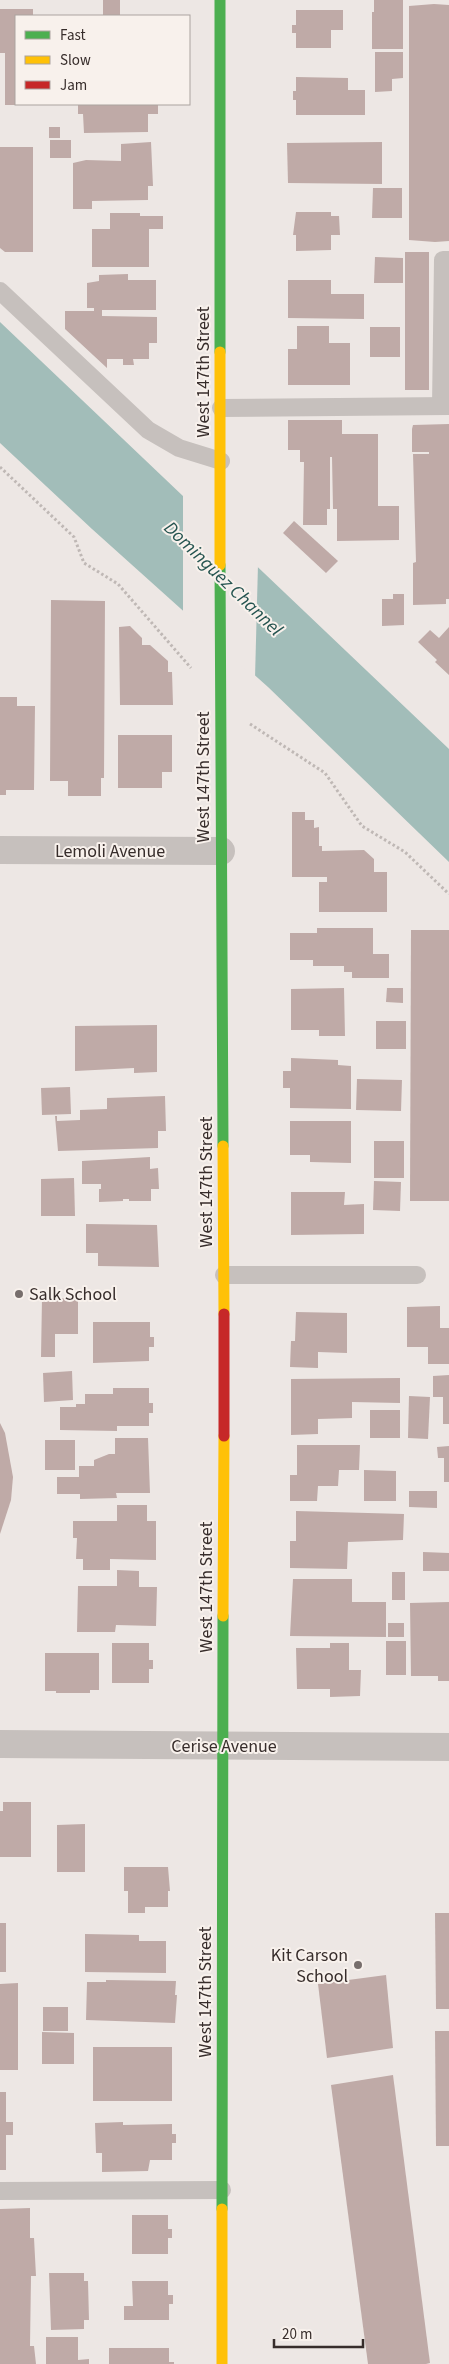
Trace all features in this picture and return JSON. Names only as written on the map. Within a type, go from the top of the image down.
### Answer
[{"type":"street","name":"West 147th Street","points":[[220,0],[220,698],[224,1275],[222,2364]]},
{"type":"street","name":"Lemoli Avenue","points":[[0,850],[221,851]]},
{"type":"street","name":"Cerise Avenue","points":[[0,1744],[449,1747]]},
{"type":"lane","points":[[221,408],[445,406],[443,260],[449,260]]},
{"type":"lane","points":[[0,291],[148,430],[179,448],[221,461]]},
{"type":"lane","points":[[224,1275],[417,1275]]},
{"type":"lane","points":[[0,2191],[222,2190]]},
{"type":"path","points":[[0,466],[74,537],[84,562],[118,584],[220,698],[254,728],[325,773],[362,826],[405,852],[449,894]]},
{"type":"water","name":"Dominguez Channel","points":[[0,322],[449,749],[449,862],[268,687],[92,529],[0,443]]},
{"type":"pier","points":[[183,492],[258,564],[255,678],[183,613]]},
{"type":"building","points":[[103,0],[120,0],[120,15],[103,15]]},
{"type":"building","points":[[374,0],[403,0],[403,49],[372,49],[372,12],[374,12]]},
{"type":"building","points":[[449,5],[449,241],[435,242],[409,240],[409,6]]},
{"type":"building","points":[[0,9],[33,9],[33,15],[15,15],[15,105],[5,105],[5,53],[0,53]]},
{"type":"building","points":[[296,10],[343,10],[343,30],[331,30],[331,48],[296,48],[296,33],[292,33],[292,25],[296,25]]},
{"type":"building","points":[[375,52],[403,52],[403,78],[392,79],[392,91],[375,92]]},
{"type":"building","points":[[296,77],[348,78],[348,90],[365,90],[365,115],[296,115],[296,100],[293,100],[293,91],[296,91]]},
{"type":"building","points":[[78,105],[158,105],[158,114],[148,114],[148,132],[84,133],[83,114],[78,114]]},
{"type":"building","points":[[49,127],[60,127],[60,138],[49,138]]},
{"type":"building","points":[[50,140],[71,140],[71,158],[50,158]]},
{"type":"building","points":[[151,142],[153,186],[148,186],[148,200],[92,201],[92,209],[73,209],[73,163],[86,160],[121,161],[121,144]]},
{"type":"building","points":[[382,142],[382,184],[288,183],[287,143]]},
{"type":"building","points":[[0,147],[33,147],[33,252],[5,252],[0,248]]},
{"type":"building","points":[[373,188],[402,188],[402,218],[372,218]]},
{"type":"building","points":[[296,212],[331,212],[331,216],[339,216],[340,235],[331,235],[331,250],[296,251],[296,235],[293,235]]},
{"type":"building","points":[[110,213],[140,213],[140,216],[163,216],[163,229],[149,229],[149,267],[92,267],[92,229],[110,229]]},
{"type":"building","points":[[405,252],[429,252],[429,390],[405,390]]},
{"type":"building","points":[[375,257],[403,258],[403,283],[374,283]]},
{"type":"building","points":[[128,274],[128,280],[156,280],[156,310],[102,310],[102,316],[157,317],[157,343],[149,343],[149,359],[133,359],[134,365],[123,365],[123,359],[107,359],[107,368],[65,329],[65,311],[94,311],[94,308],[87,308],[87,283],[99,281],[99,275]]},
{"type":"building","points":[[288,280],[331,280],[331,294],[364,294],[364,319],[288,318]]},
{"type":"building","points":[[297,326],[329,326],[329,343],[350,343],[350,385],[288,385],[288,349],[297,349]]},
{"type":"building","points":[[370,327],[400,327],[400,357],[370,357]]},
{"type":"building","points":[[288,420],[342,420],[342,434],[378,434],[378,506],[399,506],[399,540],[337,541],[337,509],[333,509],[332,457],[330,457],[330,509],[327,509],[327,525],[303,525],[304,462],[300,462],[300,450],[288,450]]},
{"type":"building","points":[[449,424],[449,599],[446,599],[446,604],[413,605],[413,563],[416,562],[413,454],[429,454],[429,452],[412,452],[412,429],[413,425]]},
{"type":"building","points":[[294,521],[338,561],[326,573],[283,533]]},
{"type":"building","points":[[393,594],[404,594],[404,625],[382,626],[382,599],[393,599]]},
{"type":"building","points":[[51,600],[105,601],[104,778],[101,778],[101,796],[68,796],[68,781],[50,781]]},
{"type":"building","points":[[130,626],[142,638],[142,645],[150,645],[168,661],[168,672],[172,672],[173,705],[120,705],[119,627]]},
{"type":"building","points":[[449,627],[449,675],[435,662],[437,660],[418,642],[430,630],[439,638]]},
{"type":"building","points":[[0,697],[17,697],[17,706],[35,706],[34,790],[6,790],[6,795],[0,795]]},
{"type":"building","points":[[118,735],[172,735],[172,772],[162,772],[162,788],[118,788]]},
{"type":"building","points":[[292,812],[305,812],[305,820],[314,820],[314,828],[319,827],[319,846],[322,846],[322,851],[364,850],[374,859],[374,872],[387,872],[387,912],[319,912],[319,882],[327,882],[327,877],[292,877]]},
{"type":"building","points":[[317,928],[373,928],[373,954],[389,954],[389,978],[352,978],[352,972],[344,972],[344,966],[313,966],[313,960],[290,960],[290,933],[317,933]]},
{"type":"building","points":[[411,930],[449,930],[449,1201],[410,1201]]},
{"type":"building","points":[[344,988],[345,1036],[319,1036],[319,1030],[291,1030],[291,989]]},
{"type":"building","points":[[387,988],[403,988],[403,1003],[386,1002]]},
{"type":"building","points":[[376,1021],[406,1021],[406,1049],[376,1049]]},
{"type":"building","points":[[157,1025],[157,1072],[134,1073],[134,1068],[75,1071],[75,1026]]},
{"type":"building","points":[[291,1058],[338,1060],[338,1065],[351,1066],[351,1109],[290,1108],[290,1088],[283,1088],[283,1071],[291,1071]]},
{"type":"building","points":[[357,1079],[402,1080],[401,1111],[356,1110]]},
{"type":"building","points":[[70,1087],[71,1114],[42,1115],[41,1088]]},
{"type":"building","points":[[165,1096],[166,1131],[158,1131],[158,1148],[58,1151],[55,1116],[57,1116],[57,1121],[80,1120],[80,1110],[107,1109],[107,1098]]},
{"type":"building","points":[[290,1121],[351,1121],[351,1163],[310,1162],[310,1155],[290,1155]]},
{"type":"building","points":[[374,1141],[404,1141],[404,1178],[374,1178]]},
{"type":"building","points":[[150,1157],[150,1169],[158,1168],[159,1189],[151,1189],[151,1201],[129,1201],[129,1199],[123,1199],[123,1201],[99,1202],[101,1184],[82,1184],[82,1161]]},
{"type":"building","points":[[74,1178],[75,1216],[41,1216],[41,1179]]},
{"type":"building","points":[[374,1181],[401,1182],[400,1211],[373,1210]]},
{"type":"building","points":[[291,1192],[345,1192],[344,1205],[364,1204],[364,1234],[291,1235]]},
{"type":"building","points":[[86,1224],[157,1225],[159,1267],[98,1266],[98,1253],[86,1253]]},
{"type":"building","points":[[42,1298],[78,1298],[78,1334],[55,1334],[55,1357],[41,1357]]},
{"type":"building","points":[[440,1306],[440,1328],[449,1328],[449,1364],[428,1364],[428,1347],[407,1347],[407,1307]]},
{"type":"building","points":[[296,1312],[347,1313],[347,1353],[318,1352],[318,1368],[290,1367],[291,1341],[295,1341]]},
{"type":"building","points":[[93,1322],[150,1322],[150,1337],[154,1337],[154,1347],[149,1347],[149,1361],[93,1363]]},
{"type":"building","points":[[72,1371],[73,1400],[44,1402],[43,1373]]},
{"type":"building","points":[[449,1375],[449,1424],[443,1424],[443,1397],[433,1397],[433,1376]]},
{"type":"building","points":[[400,1378],[400,1403],[352,1402],[352,1418],[318,1419],[318,1434],[291,1435],[291,1379]]},
{"type":"building","points":[[113,1388],[149,1388],[149,1403],[153,1403],[153,1413],[149,1413],[149,1426],[117,1426],[117,1431],[60,1430],[60,1407],[76,1407],[76,1404],[85,1404],[85,1394],[113,1394]]},
{"type":"building","points":[[409,1396],[430,1397],[428,1439],[408,1438]]},
{"type":"building","points":[[370,1410],[400,1410],[400,1438],[370,1438]]},
{"type":"building","points":[[0,1423],[5,1433],[13,1477],[11,1500],[0,1534]]},
{"type":"building","points":[[115,1438],[148,1438],[150,1493],[116,1493],[117,1498],[80,1499],[80,1494],[57,1494],[57,1477],[79,1477],[79,1466],[94,1466],[94,1460],[109,1454],[115,1454]]},
{"type":"building","points":[[45,1440],[75,1440],[75,1470],[45,1470]]},
{"type":"building","points":[[297,1445],[360,1445],[359,1470],[339,1470],[338,1486],[318,1486],[317,1501],[290,1501],[290,1475],[297,1475]]},
{"type":"building","points":[[449,1446],[449,1482],[444,1482],[444,1458],[438,1458],[437,1447]]},
{"type":"building","points":[[364,1470],[396,1471],[396,1501],[364,1501]]},
{"type":"building","points":[[409,1491],[437,1491],[437,1508],[409,1507]]},
{"type":"building","points":[[117,1505],[147,1505],[147,1521],[156,1521],[156,1560],[110,1559],[110,1570],[83,1570],[83,1559],[76,1559],[77,1538],[73,1538],[73,1521],[117,1521]]},
{"type":"building","points":[[296,1511],[404,1514],[403,1540],[348,1542],[347,1569],[290,1568],[290,1541],[296,1541]]},
{"type":"building","points":[[423,1552],[449,1553],[449,1571],[423,1571]]},
{"type":"building","points":[[117,1570],[139,1571],[139,1587],[157,1587],[156,1626],[116,1625],[115,1632],[77,1632],[78,1586],[117,1586]]},
{"type":"building","points":[[392,1572],[405,1572],[405,1600],[392,1600]]},
{"type":"building","points":[[293,1579],[352,1579],[352,1602],[386,1602],[386,1637],[290,1636]]},
{"type":"building","points":[[449,1602],[449,1681],[438,1681],[438,1676],[411,1676],[410,1603]]},
{"type":"building","points":[[388,1623],[404,1623],[404,1637],[388,1637]]},
{"type":"building","points":[[386,1641],[406,1641],[406,1675],[386,1675]]},
{"type":"building","points":[[112,1643],[149,1643],[149,1660],[153,1660],[153,1669],[149,1669],[149,1683],[112,1683]]},
{"type":"building","points":[[330,1643],[349,1643],[349,1670],[361,1670],[360,1696],[330,1697],[330,1689],[297,1689],[296,1648],[330,1648]]},
{"type":"building","points":[[45,1653],[99,1653],[99,1690],[90,1690],[90,1693],[56,1693],[56,1691],[45,1691]]},
{"type":"building","points":[[3,1802],[31,1802],[31,1857],[0,1857],[0,1811],[3,1811]]},
{"type":"building","points":[[85,1824],[85,1872],[57,1872],[57,1825]]},
{"type":"building","points":[[124,1867],[168,1867],[170,1891],[168,1891],[168,1907],[145,1907],[145,1913],[128,1913],[128,1891],[124,1891]]},
{"type":"building","points":[[435,1913],[449,1913],[449,2009],[436,2009]]},
{"type":"building","points":[[0,1923],[6,1923],[6,1972],[0,1972]]},
{"type":"building","points":[[85,1934],[139,1935],[139,1941],[166,1941],[166,1973],[85,1972]]},
{"type":"building","points":[[386,1975],[393,2048],[327,2058],[318,1984]]},
{"type":"building","points":[[106,1980],[176,1981],[175,2023],[86,2020],[87,1982],[106,1982]]},
{"type":"building","points":[[18,1983],[18,2070],[0,2070],[0,1984]]},
{"type":"building","points":[[43,2007],[68,2007],[68,2031],[43,2031]]},
{"type":"building","points":[[435,2031],[449,2031],[449,2146],[436,2146]]},
{"type":"building","points":[[42,2032],[74,2033],[74,2064],[42,2064]]},
{"type":"building","points":[[93,2047],[172,2047],[172,2101],[93,2101]]},
{"type":"building","points":[[393,2075],[430,2363],[426,2364],[368,2364],[331,2085]]},
{"type":"building","points":[[0,2092],[6,2092],[6,2122],[13,2122],[13,2135],[6,2135],[6,2170],[0,2170]]},
{"type":"building","points":[[123,2122],[123,2125],[172,2124],[172,2134],[176,2134],[176,2143],[172,2143],[172,2160],[150,2160],[148,2171],[102,2172],[102,2153],[96,2153],[95,2123]]},
{"type":"building","points":[[30,2208],[30,2238],[34,2238],[36,2276],[31,2276],[30,2346],[34,2346],[36,2364],[0,2364],[0,2209]]},
{"type":"building","points":[[132,2215],[168,2215],[168,2229],[172,2229],[172,2238],[168,2238],[168,2254],[132,2254]]},
{"type":"building","points":[[49,2273],[84,2273],[84,2281],[88,2281],[89,2320],[84,2320],[84,2329],[51,2330]]},
{"type":"building","points":[[132,2281],[168,2281],[168,2295],[173,2295],[173,2304],[169,2304],[169,2320],[124,2320],[124,2306],[133,2306]]},
{"type":"building","points":[[46,2337],[78,2337],[78,2360],[89,2359],[89,2364],[46,2364]]},
{"type":"building","points":[[109,2348],[169,2348],[169,2362],[174,2362],[174,2364],[109,2364]]},
{"type":"traffic: fast","points":[[220,0],[220,352]]},
{"type":"traffic: fast","points":[[220,565],[223,1146]]},
{"type":"traffic: fast","points":[[222,2209],[223,1616]]},
{"type":"traffic: slow","points":[[220,352],[220,565]]},
{"type":"traffic: slow","points":[[223,1146],[224,1314]]},
{"type":"traffic: slow","points":[[223,1616],[224,1436]]},
{"type":"traffic: slow","points":[[222,2209],[222,2364]]},
{"type":"traffic: jam","points":[[224,1314],[224,1436]]},
{"type":"place","name":"Salk School","points":[[19,1294]]},
{"type":"place","name":"Kit Carson School","points":[[358,1965]]}]
